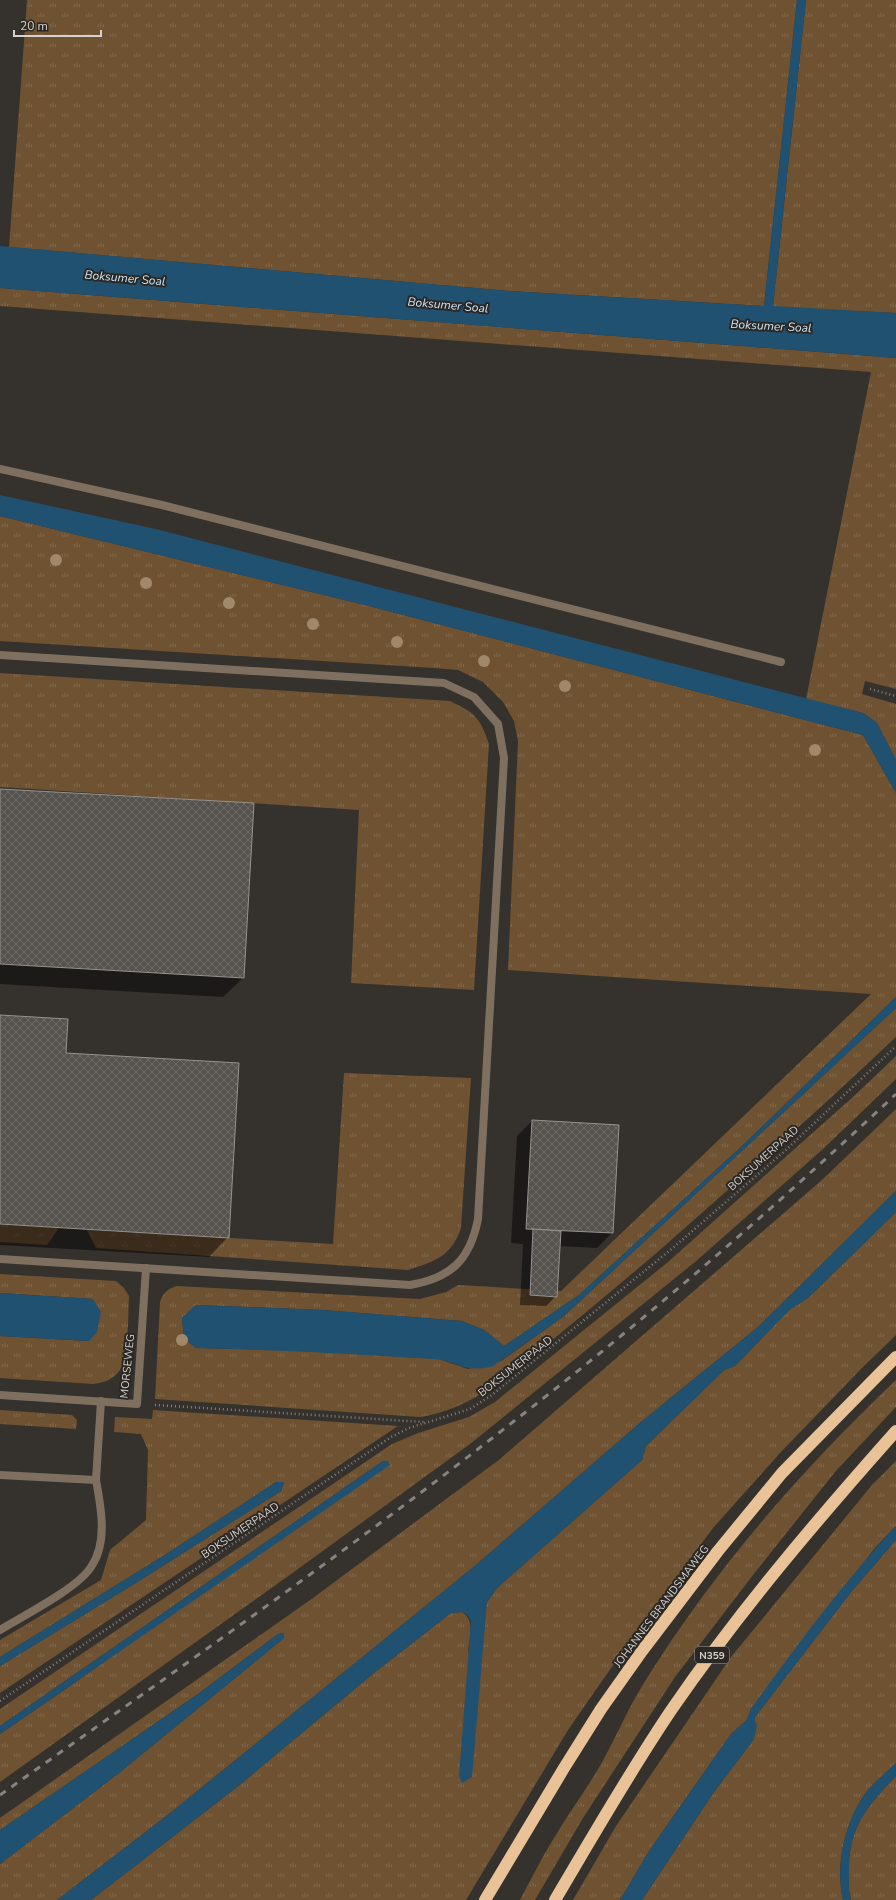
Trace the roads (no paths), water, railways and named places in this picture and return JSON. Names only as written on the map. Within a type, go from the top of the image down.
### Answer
[{"type":"highway","name":"JOHANNES BRANDSMAWEG","points":[[485,1900],[601,1709],[642,1651],[718,1551],[782,1473],[896,1357]]},
{"type":"highway","name":"N359","points":[[555,1900],[614,1800],[673,1709],[760,1590],[820,1516],[896,1430]]},
{"type":"street","points":[[0,469],[162,505],[781,662]]},
{"type":"street","points":[[0,655],[444,683],[474,697],[498,724],[504,758],[478,1218],[474,1237],[466,1253],[454,1267],[442,1276],[427,1282],[410,1285],[0,1259]]},
{"type":"street","name":"MORSEWEG","points":[[0,1395],[137,1404],[146,1268]]},
{"type":"street","points":[[0,1630],[69,1588],[91,1568],[99,1548],[101,1529],[101,1504],[96,1480],[101,1401]]},
{"type":"street","points":[[0,1475],[96,1480]]},
{"type":"water","name":"Boksumer Soal","points":[[797,0],[806,0],[773,306],[896,313],[896,358],[0,288],[0,246],[509,291],[764,306]]},
{"type":"water","points":[[0,495],[156,529],[863,713],[877,723],[896,760],[896,793],[863,735],[369,606],[0,516]]},
{"type":"water","points":[[896,997],[896,1008],[564,1316],[493,1366],[475,1369],[434,1359],[315,1352],[196,1348],[184,1338],[182,1318],[196,1305],[323,1310],[462,1321],[484,1330],[504,1346],[579,1295],[742,1146]]},
{"type":"water","points":[[896,1191],[896,1212],[808,1298],[789,1310],[735,1366],[724,1370],[646,1446],[642,1460],[497,1588],[487,1602],[472,1777],[462,1783],[459,1776],[471,1621],[467,1615],[462,1612],[451,1613],[375,1672],[237,1787],[91,1900],[57,1900],[169,1814],[476,1565],[641,1422],[758,1327]]},
{"type":"water","points":[[0,1293],[93,1299],[101,1312],[97,1332],[89,1341],[0,1336]]},
{"type":"water","points":[[383,1461],[388,1461],[390,1465],[0,1734],[0,1726]]},
{"type":"water","points":[[276,1482],[284,1482],[281,1491],[139,1581],[0,1666],[0,1657],[168,1553]]},
{"type":"water","points":[[896,1526],[896,1540],[851,1592],[755,1717],[757,1726],[754,1739],[714,1792],[642,1900],[620,1900],[651,1848],[731,1734],[747,1720],[751,1709],[803,1638],[857,1570]]},
{"type":"water","points":[[284,1633],[284,1638],[119,1773],[0,1864],[0,1830],[198,1694],[278,1634]]},
{"type":"water","points":[[896,1763],[896,1776],[876,1797],[856,1829],[850,1854],[849,1892],[851,1900],[843,1900],[840,1872],[841,1858],[848,1829],[853,1816],[867,1791]]},
{"type":"railway","points":[[0,1795],[321,1567],[447,1473],[559,1386],[707,1264],[896,1094]]}]
